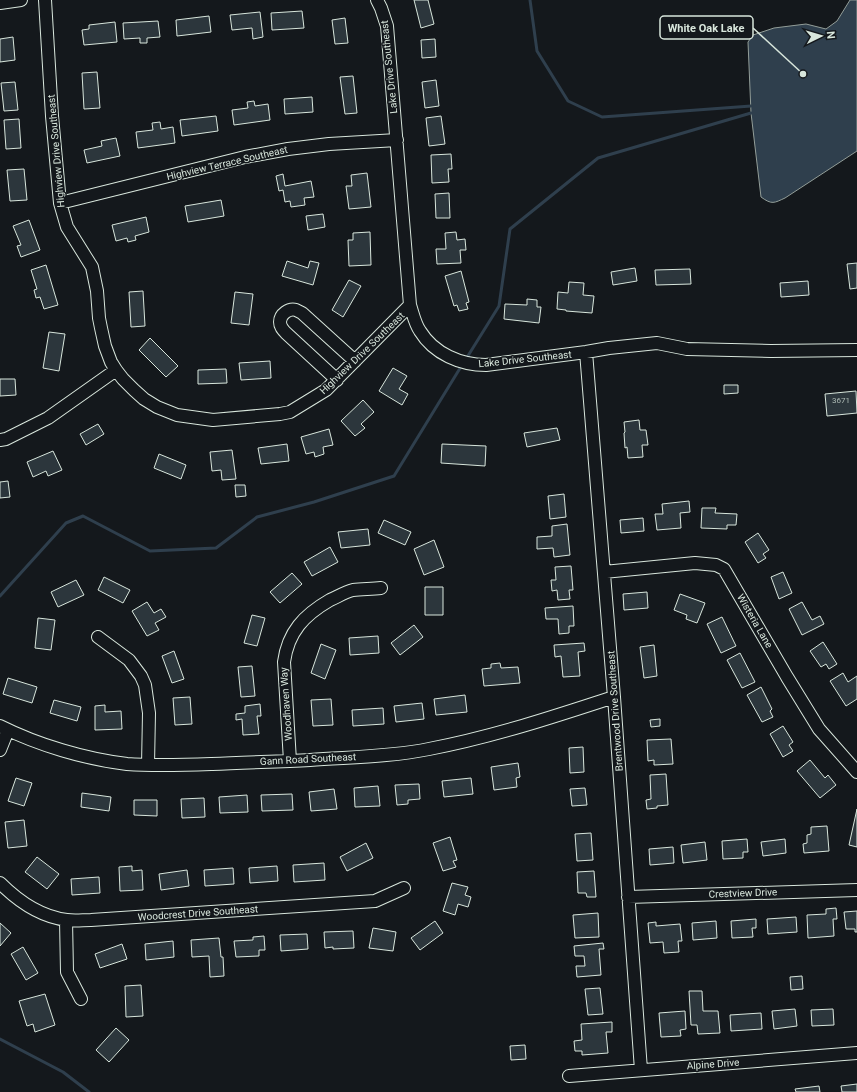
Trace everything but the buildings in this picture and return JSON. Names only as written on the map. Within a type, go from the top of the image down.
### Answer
[{"type":"street","points":[[0,2],[20,0]]},
{"type":"street","name":"Highview Drive Southeast","points":[[46,0],[52,116],[60,203],[67,227],[92,267],[97,291],[99,318],[105,346],[111,362],[116,370],[144,399],[157,407],[177,415],[213,420],[290,412],[326,390],[410,306]]},
{"type":"street","name":"Lake Drive Southeast","points":[[377,0],[387,26],[410,306],[419,330],[434,348],[460,361],[475,365],[486,365],[657,343],[688,349],[771,351],[857,350]]},
{"type":"street","name":"Highview Terrace Southeast","points":[[60,203],[245,157],[288,149],[329,144],[397,140]]},
{"type":"street","points":[[337,380],[286,334],[280,321],[282,314],[289,310],[296,310],[302,313],[355,361]]},
{"type":"street","name":"Brentwood Drive Southeast","points":[[586,352],[614,697],[641,1070]]},
{"type":"street","points":[[0,440],[6,439],[48,418],[116,370]]},
{"type":"street","name":"Wisteria Lane","points":[[604,572],[695,563],[716,565],[724,569],[787,678],[819,729],[857,772]]},
{"type":"street","name":"Woodhaven Way","points":[[290,761],[284,662],[285,652],[296,628],[312,612],[338,596],[352,590],[381,588]]},
{"type":"street","points":[[98,637],[129,660],[145,685],[149,714],[148,765]]},
{"type":"street","name":"Gann Road Southeast","points":[[4,728],[44,744],[90,758],[127,764],[148,765],[290,761],[396,754],[428,750],[518,727],[614,697]]},
{"type":"street","points":[[0,750],[4,728]]},
{"type":"street","name":"Woodcrest Drive Southeast","points":[[0,883],[18,900],[38,911],[66,920],[91,920],[375,901],[404,888]]},
{"type":"street","name":"Crestview Drive","points":[[628,897],[857,890]]},
{"type":"street","points":[[66,920],[67,972],[81,999]]},
{"type":"street","name":"Alpine Drive","points":[[568,1076],[857,1053]]},
{"type":"water","points":[[850,0],[857,0],[857,151],[785,198],[775,202],[768,201],[761,197],[751,113],[748,42],[753,35],[774,28],[806,24],[826,29],[837,21]]},
{"type":"waterway","points":[[530,0],[537,51],[568,101],[602,117],[751,106]]},
{"type":"waterway","points":[[466,359],[499,306],[510,229],[598,158],[751,113]]},
{"type":"waterway","points":[[0,596],[66,523],[83,516],[150,551],[216,548],[257,517],[314,502],[394,476],[462,365]]},
{"type":"waterway","points":[[0,1039],[63,1072],[89,1092]]},
{"type":"place","name":"White Oak Lake","points":[[803,74]]}]
